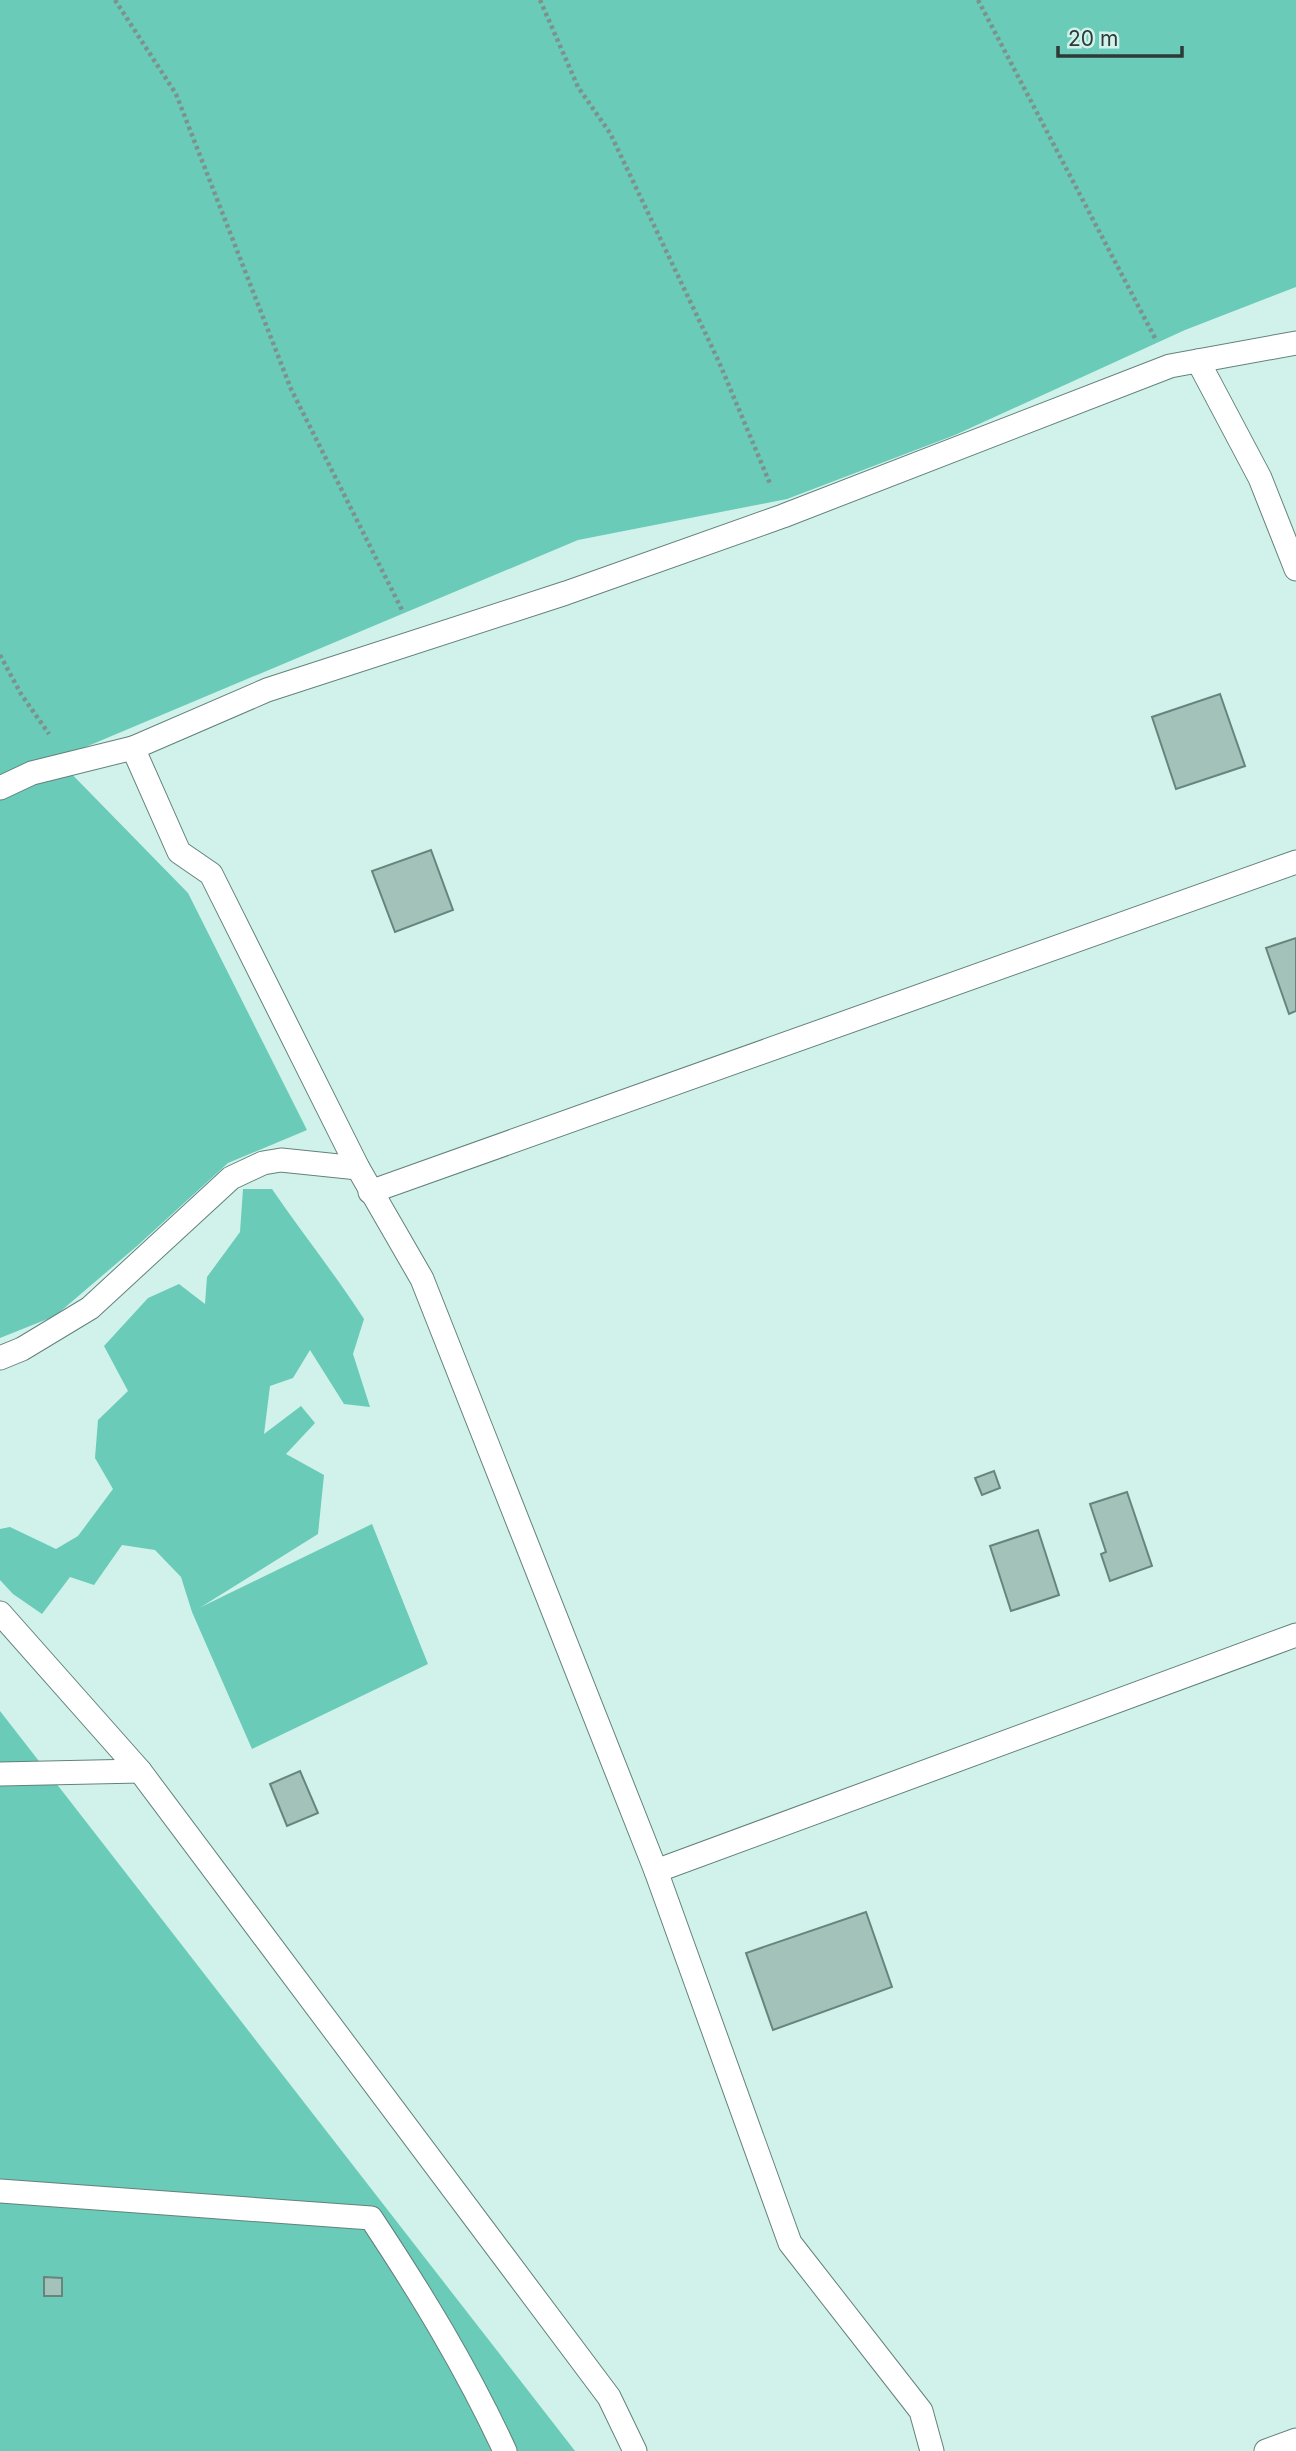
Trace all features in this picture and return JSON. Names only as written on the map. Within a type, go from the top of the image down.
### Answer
[{"type":"lane","points":[[0,788],[32,773],[133,748],[267,690],[566,593],[783,516],[1170,366],[1296,343]]},
{"type":"lane","points":[[1198,361],[1260,478],[1296,569]]},
{"type":"lane","points":[[133,748],[179,852],[211,874],[370,1192],[422,1279],[656,1871],[790,2242],[921,2411],[932,2451]]},
{"type":"lane","points":[[370,1192],[1296,862]]},
{"type":"lane","points":[[0,1358],[22,1349],[90,1308],[231,1178],[263,1163],[281,1160],[358,1168]]},
{"type":"lane","points":[[0,1612],[139,1771],[609,2397],[635,2451]]},
{"type":"lane","points":[[656,1871],[1296,1635]]},
{"type":"lane","points":[[0,1774],[139,1771]]},
{"type":"lane","points":[[0,2191],[371,2218],[437,2320],[478,2391],[505,2451]]},
{"type":"lane","points":[[1266,2451],[1296,2440]]},
{"type":"path","points":[[115,0],[176,94],[291,389],[418,642]]},
{"type":"path","points":[[540,0],[578,87],[610,133],[719,362],[783,516]]},
{"type":"path","points":[[978,0],[1170,366]]},
{"type":"path","points":[[0,656],[21,694],[69,764]]},
{"type":"green space","points":[[0,0],[1296,0],[1296,287],[1185,330],[955,435],[787,499],[578,540],[57,759],[188,893],[307,1130],[228,1163],[55,1316],[0,1338]]},
{"type":"green space","points":[[243,1189],[272,1189],[364,1319],[353,1354],[370,1407],[344,1404],[310,1350],[293,1378],[270,1386],[264,1434],[301,1406],[315,1423],[286,1454],[324,1475],[318,1534],[201,1607],[372,1524],[428,1664],[252,1749],[192,1612],[181,1577],[155,1550],[122,1545],[94,1585],[70,1577],[42,1614],[13,1594],[0,1580],[0,1529],[10,1527],[56,1549],[78,1536],[113,1489],[95,1458],[98,1420],[128,1391],[104,1346],[148,1298],[179,1284],[205,1304],[207,1277],[240,1232]]},
{"type":"green space","points":[[0,1711],[575,2451],[0,2451]]},
{"type":"building","points":[[1220,694],[1245,766],[1176,789],[1152,717]]},
{"type":"building","points":[[431,850],[453,910],[395,932],[372,871]]},
{"type":"building","points":[[1296,938],[1296,1011],[1289,1014],[1266,948]]},
{"type":"building","points":[[994,1471],[1000,1488],[982,1495],[975,1478]]},
{"type":"building","points":[[1127,1492],[1152,1566],[1110,1581],[1101,1554],[1106,1552],[1090,1504]]},
{"type":"building","points":[[1038,1530],[1059,1595],[1011,1611],[990,1546]]},
{"type":"building","points":[[300,1771],[318,1813],[287,1826],[270,1784]]},
{"type":"building","points":[[866,1912],[892,1987],[773,2030],[746,1953]]},
{"type":"building","points":[[44,2277],[62,2278],[62,2296],[44,2296]]}]
